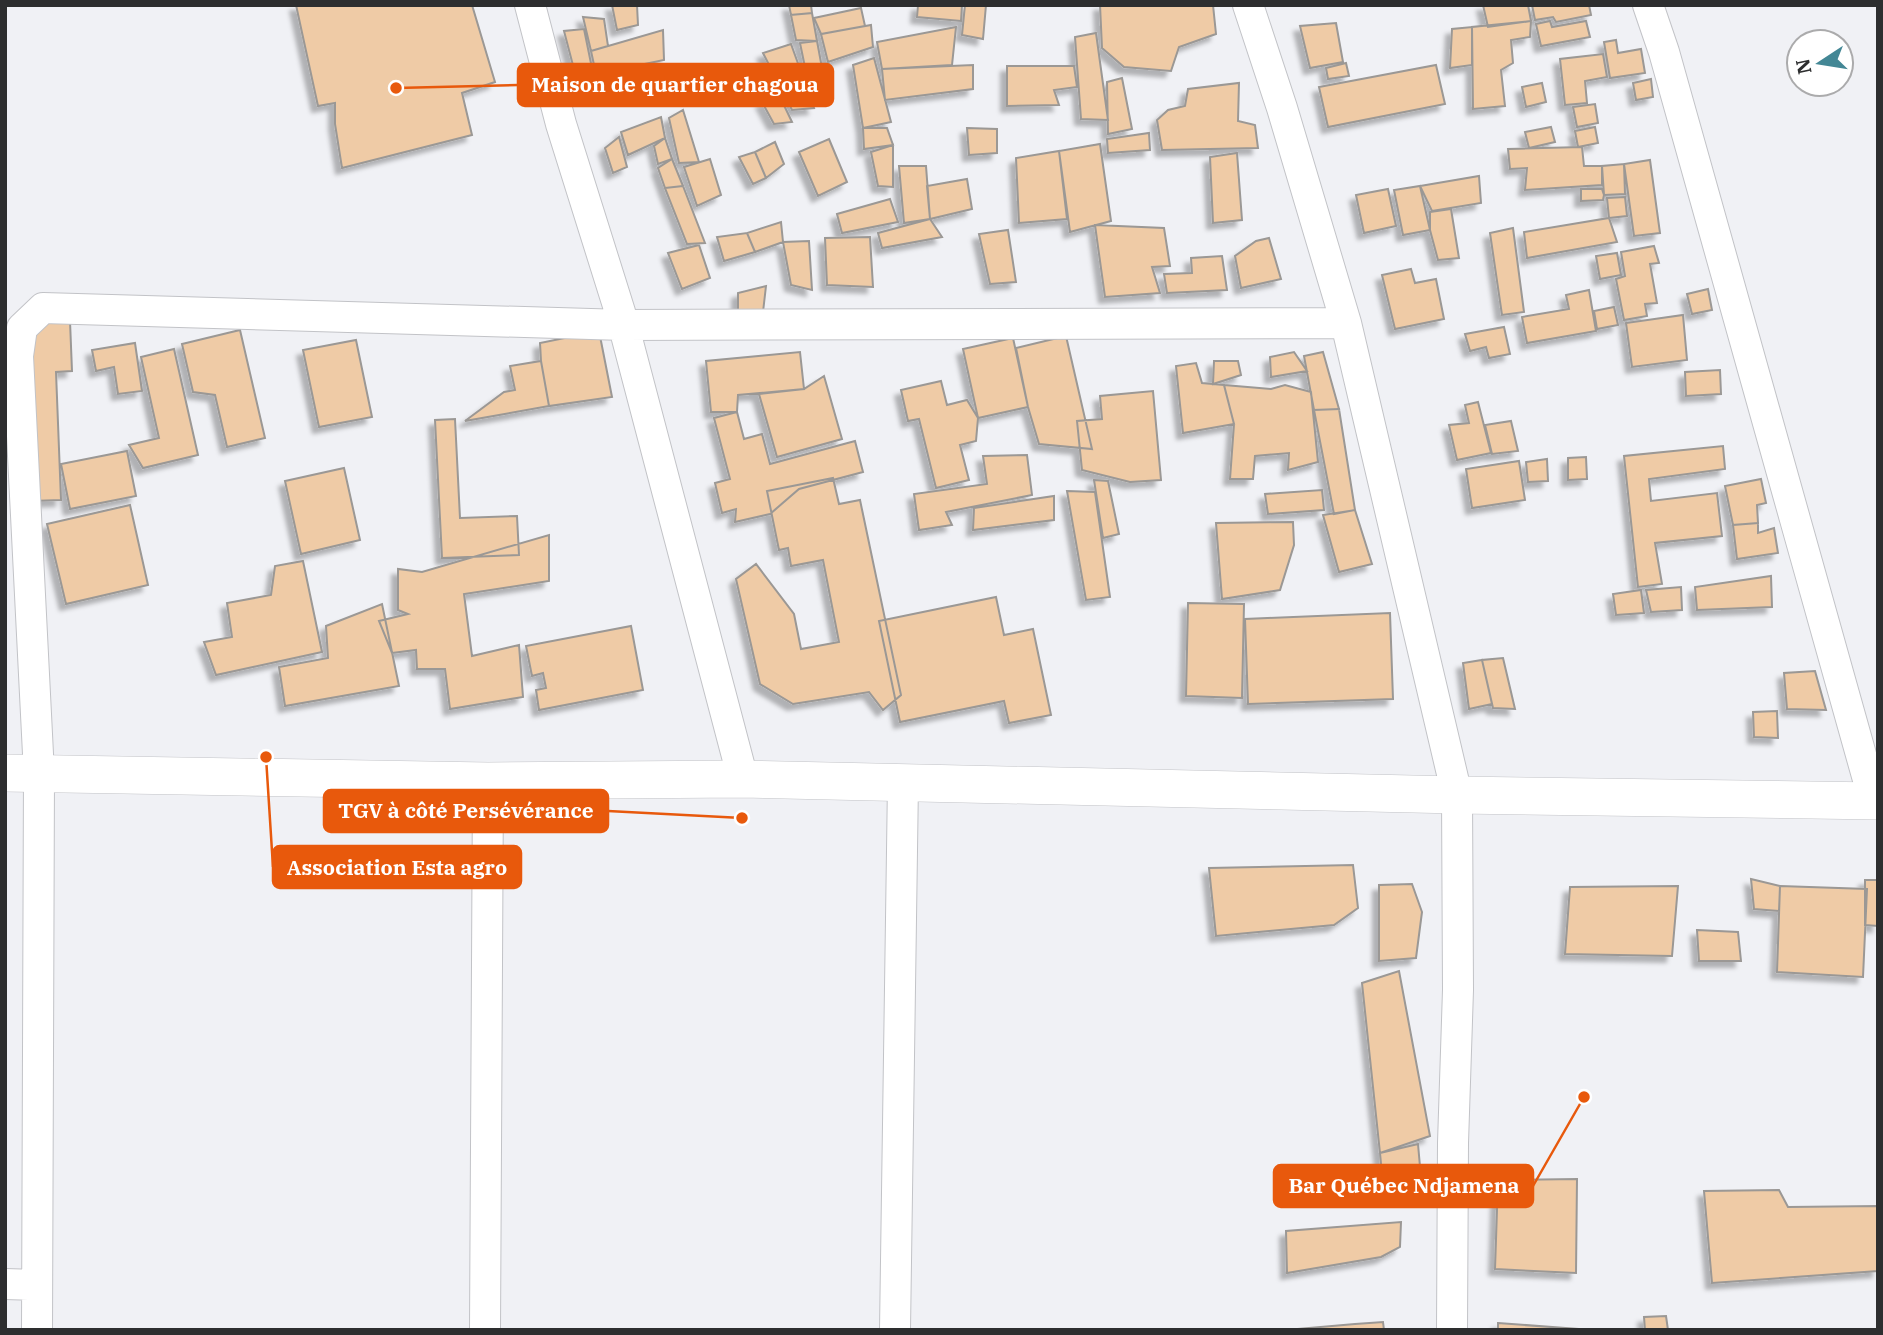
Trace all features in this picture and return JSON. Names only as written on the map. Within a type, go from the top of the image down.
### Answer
[{"type":"street","points":[[530,5],[561,124],[624,325],[743,779]]},
{"type":"street","points":[[1248,5],[1282,107],[1346,323],[1457,795],[1458,990],[1453,1143],[1452,1330]]},
{"type":"street","points":[[22,773],[488,781],[743,779],[1457,795],[1876,801],[1668,66],[1648,5]]},
{"type":"street","points":[[37,1330],[22,773],[18,356],[22,328],[43,308],[624,325],[1346,323]]},
{"type":"street","points":[[485,1330],[488,781]]},
{"type":"street","points":[[895,1330],[903,782]]},
{"type":"street","points":[[5,1284],[37,1285]]},
{"type":"building","points":[[296,5],[472,5],[495,82],[462,93],[472,135],[342,168],[335,124],[335,103],[318,106]]},
{"type":"building","points":[[612,5],[637,5],[638,25],[617,30]]},
{"type":"building","points":[[789,5],[811,5],[812,13],[791,15]]},
{"type":"building","points":[[918,5],[962,5],[961,21],[917,17]]},
{"type":"building","points":[[965,5],[986,5],[983,39],[962,35]]},
{"type":"building","points":[[1100,5],[1213,5],[1216,34],[1179,47],[1171,71],[1124,67],[1102,48]]},
{"type":"building","points":[[1483,5],[1528,5],[1531,21],[1488,27]]},
{"type":"building","points":[[1532,5],[1589,5],[1591,15],[1556,22],[1553,17],[1535,20]]},
{"type":"building","points":[[861,8],[865,26],[821,34],[814,18]]},
{"type":"building","points":[[812,13],[817,41],[796,40],[791,15]]},
{"type":"building","points":[[583,17],[604,19],[608,46],[591,51]]},
{"type":"building","points":[[1531,21],[1530,37],[1511,40],[1513,63],[1501,70],[1505,106],[1473,109],[1472,27]]},
{"type":"building","points":[[1550,21],[1552,27],[1586,21],[1590,37],[1541,46],[1536,24]]},
{"type":"building","points":[[1336,23],[1343,62],[1310,68],[1300,26]]},
{"type":"building","points":[[871,25],[873,47],[828,62],[821,34]]},
{"type":"building","points":[[956,27],[952,65],[882,69],[877,42]]},
{"type":"building","points":[[1472,27],[1472,65],[1450,68],[1452,29]]},
{"type":"building","points":[[584,29],[596,88],[581,96],[564,31]]},
{"type":"building","points":[[663,30],[664,60],[596,74],[591,51]]},
{"type":"building","points":[[1096,33],[1108,120],[1081,119],[1075,37]]},
{"type":"building","points":[[1616,40],[1618,53],[1641,49],[1645,73],[1610,78],[1604,42]]},
{"type":"building","points":[[817,41],[822,68],[806,72],[800,43]]},
{"type":"building","points":[[791,44],[814,108],[792,110],[763,53]]},
{"type":"building","points":[[1603,54],[1607,77],[1585,81],[1587,103],[1565,105],[1560,59]]},
{"type":"building","points":[[874,58],[891,122],[863,128],[853,65]]},
{"type":"building","points":[[1346,63],[1349,76],[1328,79],[1326,68]]},
{"type":"building","points":[[973,65],[973,89],[885,100],[882,69]]},
{"type":"building","points":[[1436,65],[1445,104],[1328,127],[1319,87]]},
{"type":"building","points":[[1007,66],[1074,66],[1077,87],[1054,90],[1059,105],[1007,106]]},
{"type":"building","points":[[1122,78],[1132,129],[1108,134],[1107,82]]},
{"type":"building","points":[[1651,79],[1653,97],[1636,100],[1633,83]]},
{"type":"building","points":[[1239,83],[1238,121],[1255,125],[1258,148],[1162,150],[1157,120],[1168,110],[1185,106],[1188,89]]},
{"type":"building","points":[[1542,83],[1546,102],[1526,107],[1522,87]]},
{"type":"building","points":[[780,97],[792,122],[774,124],[762,102]]},
{"type":"building","points":[[1595,104],[1598,123],[1577,127],[1573,107]]},
{"type":"building","points":[[683,110],[699,162],[679,163],[669,118]]},
{"type":"building","points":[[661,117],[665,138],[628,155],[621,132]]},
{"type":"building","points":[[1551,127],[1555,142],[1529,148],[1525,132]]},
{"type":"building","points":[[1595,127],[1598,143],[1578,147],[1575,131]]},
{"type":"building","points":[[863,128],[887,128],[893,145],[864,149]]},
{"type":"building","points":[[967,128],[997,129],[997,153],[969,155]]},
{"type":"building","points":[[1149,133],[1150,150],[1108,153],[1107,139]]},
{"type":"building","points":[[619,137],[627,167],[613,173],[605,148]]},
{"type":"building","points":[[665,138],[672,159],[658,164],[654,146]]},
{"type":"building","points":[[829,139],[847,182],[818,196],[799,152]]},
{"type":"building","points":[[775,142],[784,164],[766,178],[755,152]]},
{"type":"building","points":[[1100,144],[1111,221],[1070,232],[1059,151]]},
{"type":"building","points":[[893,145],[893,187],[878,186],[871,152]]},
{"type":"building","points":[[1582,147],[1584,166],[1602,166],[1602,185],[1525,190],[1527,168],[1510,169],[1508,149]]},
{"type":"building","points":[[1059,151],[1067,219],[1019,223],[1016,158]]},
{"type":"building","points":[[755,152],[766,178],[753,184],[739,157]]},
{"type":"building","points":[[1237,153],[1242,220],[1213,223],[1210,157]]},
{"type":"building","points":[[672,159],[683,186],[665,188],[658,168]]},
{"type":"building","points":[[710,159],[721,195],[697,206],[684,167]]},
{"type":"building","points":[[1650,160],[1660,233],[1634,236],[1624,164]]},
{"type":"building","points":[[1624,164],[1625,194],[1604,195],[1602,166]]},
{"type":"building","points":[[899,166],[926,166],[930,219],[904,223]]},
{"type":"building","points":[[1479,176],[1481,203],[1432,211],[1420,186]]},
{"type":"building","points":[[967,179],[972,209],[930,219],[927,186]]},
{"type":"building","points":[[683,186],[705,243],[687,244],[665,188]]},
{"type":"building","points":[[1420,186],[1430,230],[1403,235],[1394,190]]},
{"type":"building","points":[[1388,189],[1396,226],[1364,233],[1356,195]]},
{"type":"building","points":[[1581,189],[1602,189],[1603,200],[1581,201]]},
{"type":"building","points":[[1625,197],[1627,216],[1609,218],[1607,198]]},
{"type":"building","points":[[890,199],[898,222],[842,233],[837,214]]},
{"type":"building","points":[[1451,209],[1459,258],[1438,260],[1430,230],[1430,212]]},
{"type":"building","points":[[1609,218],[1617,242],[1527,258],[1524,232]]},
{"type":"building","points":[[930,219],[942,237],[882,248],[878,233]]},
{"type":"building","points":[[781,222],[783,242],[755,252],[747,233]]},
{"type":"building","points":[[1095,225],[1164,228],[1170,266],[1152,267],[1160,293],[1105,297]]},
{"type":"building","points":[[1513,228],[1524,312],[1502,315],[1490,233]]},
{"type":"building","points":[[1008,230],[1016,282],[990,284],[979,234]]},
{"type":"building","points":[[747,233],[755,252],[724,261],[717,237]]},
{"type":"building","points":[[870,237],[873,287],[827,285],[825,238]]},
{"type":"building","points":[[1269,238],[1281,279],[1241,288],[1235,256],[1256,241]]},
{"type":"building","points":[[809,241],[812,290],[791,285],[783,242]]},
{"type":"building","points":[[699,245],[710,278],[682,289],[668,253]]},
{"type":"building","points":[[1654,246],[1659,263],[1650,264],[1657,303],[1645,304],[1647,316],[1624,320],[1616,279],[1625,276],[1621,252]]},
{"type":"building","points":[[1617,253],[1621,275],[1600,279],[1596,256]]},
{"type":"building","points":[[1222,256],[1227,290],[1167,293],[1164,274],[1192,273],[1191,258]]},
{"type":"building","points":[[1411,269],[1415,283],[1436,279],[1444,319],[1395,329],[1382,275]]},
{"type":"building","points":[[766,286],[763,312],[738,311],[738,293]]},
{"type":"building","points":[[1708,289],[1712,310],[1692,314],[1687,294]]},
{"type":"building","points":[[1589,290],[1596,331],[1527,343],[1522,317],[1569,309],[1566,295]]},
{"type":"building","points":[[1614,307],[1618,325],[1597,329],[1594,311]]},
{"type":"building","points":[[1683,315],[1687,360],[1632,367],[1626,323]]},
{"type":"building","points":[[70,321],[72,371],[56,372],[61,500],[31,501],[26,323]]},
{"type":"building","points":[[1504,327],[1510,354],[1489,358],[1486,347],[1470,351],[1465,334]]},
{"type":"building","points":[[240,330],[265,438],[227,447],[215,395],[193,392],[182,344]]},
{"type":"building","points":[[599,331],[612,397],[549,406],[540,343]]},
{"type":"building","points":[[1066,336],[1092,449],[1039,444],[1028,407],[1016,348]]},
{"type":"building","points":[[1013,338],[1028,407],[978,418],[963,349]]},
{"type":"building","points":[[356,340],[372,417],[319,427],[303,350]]},
{"type":"building","points":[[135,343],[142,391],[118,394],[114,367],[96,371],[92,350]]},
{"type":"building","points":[[174,349],[198,455],[143,468],[129,445],[159,438],[141,357]]},
{"type":"building","points":[[800,352],[804,389],[738,395],[737,412],[711,412],[706,361]]},
{"type":"building","points":[[1294,352],[1307,371],[1271,377],[1270,357]]},
{"type":"building","points":[[1323,352],[1339,409],[1314,410],[1304,356]]},
{"type":"building","points":[[541,361],[549,406],[465,421],[504,392],[515,390],[510,366]]},
{"type":"building","points":[[1214,361],[1238,361],[1241,375],[1213,384]]},
{"type":"building","points":[[1196,363],[1202,383],[1224,385],[1234,424],[1183,433],[1176,366]]},
{"type":"building","points":[[1720,370],[1721,394],[1686,396],[1685,372]]},
{"type":"building","points":[[824,376],[842,439],[777,457],[759,394],[804,389]]},
{"type":"building","points":[[941,381],[947,405],[967,400],[978,418],[976,441],[960,445],[969,480],[936,488],[919,419],[908,421],[901,390]]},
{"type":"building","points":[[1224,385],[1271,389],[1285,385],[1311,392],[1318,462],[1288,470],[1289,453],[1255,456],[1253,479],[1230,479],[1234,424]]},
{"type":"building","points":[[1153,391],[1161,480],[1130,482],[1082,470],[1077,421],[1102,419],[1100,396]]},
{"type":"building","points":[[1478,402],[1491,453],[1457,460],[1449,425],[1469,423],[1465,405]]},
{"type":"building","points":[[1339,409],[1355,510],[1334,514],[1314,410]]},
{"type":"building","points":[[737,412],[744,439],[762,434],[770,464],[855,441],[863,472],[799,489],[770,514],[735,522],[736,509],[722,513],[715,483],[730,479],[714,418]]},
{"type":"building","points":[[455,419],[460,518],[517,516],[519,555],[442,558],[435,420]]},
{"type":"building","points":[[1511,421],[1518,451],[1492,454],[1485,425]]},
{"type":"building","points":[[1723,446],[1725,469],[1649,479],[1651,501],[1717,493],[1722,536],[1655,543],[1662,584],[1638,587],[1624,456]]},
{"type":"building","points":[[127,451],[136,496],[70,509],[61,464]]},
{"type":"building","points":[[1027,455],[1032,495],[946,512],[952,525],[919,530],[914,494],[987,484],[983,456]]},
{"type":"building","points":[[1586,457],[1587,479],[1568,480],[1568,458]]},
{"type":"building","points":[[1547,459],[1548,481],[1528,482],[1526,462]]},
{"type":"building","points":[[1519,461],[1525,500],[1472,508],[1466,469]]},
{"type":"building","points":[[344,468],[360,540],[301,554],[285,481]]},
{"type":"building","points":[[833,478],[839,504],[860,500],[901,695],[883,710],[869,692],[793,704],[760,684],[736,579],[756,564],[794,614],[801,649],[839,642],[823,560],[791,566],[788,548],[779,550],[767,491]]},
{"type":"building","points":[[1761,479],[1766,503],[1757,505],[1758,523],[1733,525],[1725,486]]},
{"type":"building","points":[[1094,480],[1108,481],[1119,534],[1103,538]]},
{"type":"building","points":[[1322,490],[1324,510],[1268,514],[1265,494]]},
{"type":"building","points":[[1067,491],[1095,492],[1110,597],[1086,600]]},
{"type":"building","points":[[1054,496],[1054,520],[973,530],[974,508]]},
{"type":"building","points":[[130,505],[148,585],[66,604],[47,524]]},
{"type":"building","points":[[1355,510],[1372,564],[1339,572],[1323,515]]},
{"type":"building","points":[[1293,522],[1294,545],[1280,590],[1222,599],[1216,523]]},
{"type":"building","points":[[1758,523],[1758,533],[1774,528],[1778,553],[1737,559],[1733,525]]},
{"type":"building","points":[[549,535],[549,581],[464,594],[472,656],[519,645],[523,697],[450,709],[445,669],[417,669],[416,650],[392,653],[379,621],[408,614],[398,610],[398,569],[422,572]]},
{"type":"building","points":[[303,561],[322,652],[216,675],[204,642],[232,637],[227,603],[271,595],[275,566]]},
{"type":"building","points":[[1771,576],[1772,607],[1697,610],[1695,587]]},
{"type":"building","points":[[1681,587],[1682,610],[1651,612],[1646,590]]},
{"type":"building","points":[[1641,590],[1644,613],[1616,615],[1613,594]]},
{"type":"building","points":[[996,597],[1004,635],[1033,629],[1051,715],[1009,723],[1004,701],[900,722],[879,621]]},
{"type":"building","points":[[1188,603],[1244,604],[1242,698],[1186,696]]},
{"type":"building","points":[[382,604],[399,686],[285,706],[279,667],[328,658],[326,626]]},
{"type":"building","points":[[1390,613],[1393,699],[1248,704],[1245,619]]},
{"type":"building","points":[[631,626],[643,690],[539,710],[536,690],[546,688],[543,673],[532,676],[526,646]]},
{"type":"building","points":[[1503,658],[1515,709],[1493,708],[1482,660]]},
{"type":"building","points":[[1482,660],[1492,704],[1469,709],[1463,663]]},
{"type":"building","points":[[1815,671],[1826,710],[1787,709],[1784,673]]},
{"type":"building","points":[[1777,711],[1778,738],[1754,737],[1753,712]]},
{"type":"building","points":[[1353,865],[1358,908],[1334,925],[1216,936],[1209,868]]},
{"type":"building","points":[[1751,879],[1780,886],[1779,911],[1754,909]]},
{"type":"building","points":[[1865,880],[1878,880],[1878,926],[1865,925]]},
{"type":"building","points":[[1412,884],[1422,912],[1416,958],[1379,961],[1379,885]]},
{"type":"building","points":[[1678,886],[1672,956],[1565,954],[1570,887]]},
{"type":"building","points":[[1780,886],[1867,889],[1863,977],[1777,972]]},
{"type":"building","points":[[1697,930],[1738,932],[1741,961],[1699,961]]},
{"type":"building","points":[[1399,971],[1430,1136],[1380,1153],[1362,983]]},
{"type":"building","points":[[1418,1144],[1421,1178],[1383,1185],[1380,1153]]},
{"type":"building","points":[[1577,1179],[1576,1273],[1495,1269],[1498,1180]]},
{"type":"building","points":[[1779,1190],[1788,1207],[1878,1206],[1878,1271],[1712,1283],[1704,1191]]},
{"type":"building","points":[[1401,1222],[1400,1247],[1381,1257],[1287,1273],[1286,1231]]},
{"type":"building","points":[[1666,1316],[1668,1330],[1645,1330],[1644,1317]]},
{"type":"building","points":[[1383,1322],[1384,1330],[1286,1330],[1355,1324]]},
{"type":"building","points":[[1498,1323],[1578,1329],[1578,1330],[1498,1330]]},
{"type":"place","name":"Maison de quartier chagoua","points":[[396,88]]},
{"type":"place","name":"Association Esta agro","points":[[266,757]]},
{"type":"place","name":"TGV à côté Persévérance","points":[[742,818]]},
{"type":"place","name":"Bar Québec Ndjamena","points":[[1584,1097]]}]
